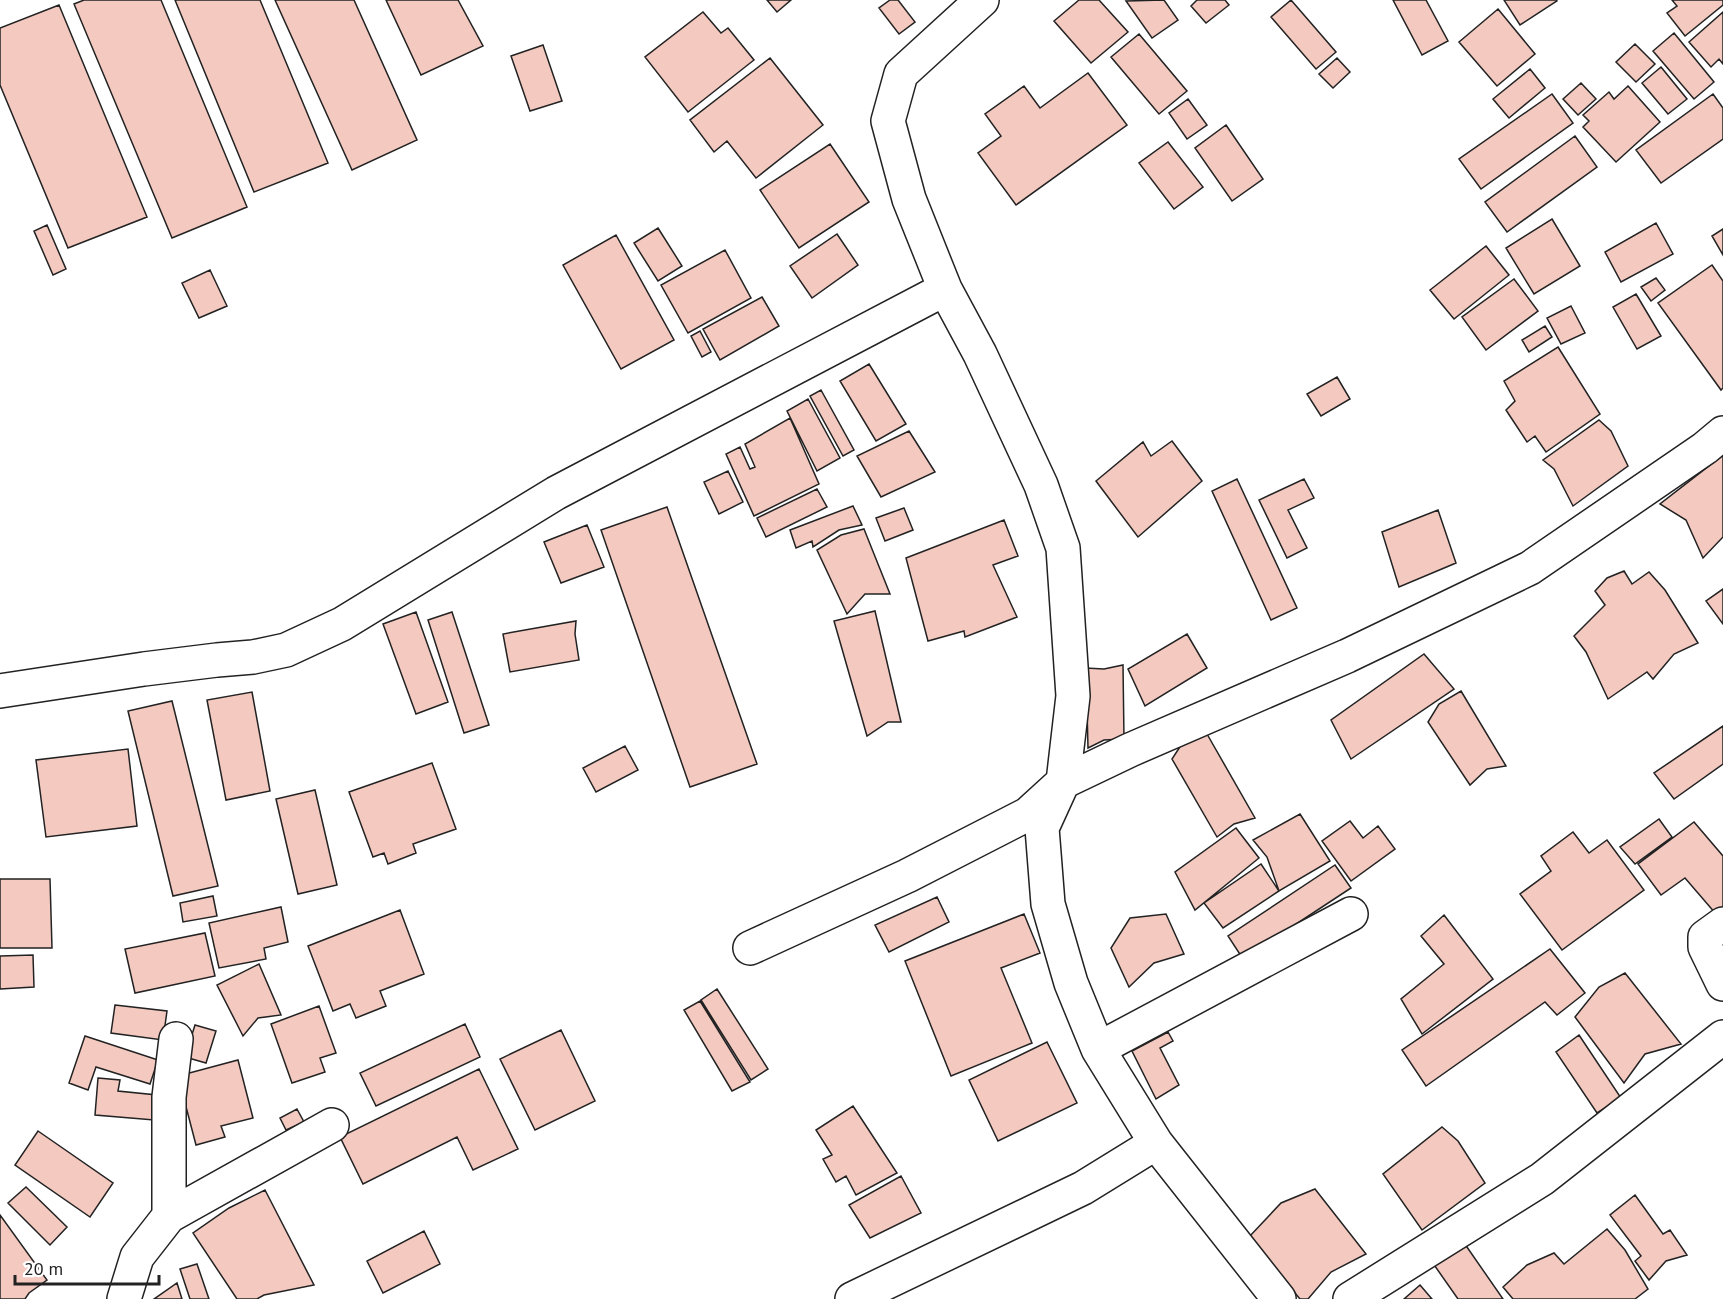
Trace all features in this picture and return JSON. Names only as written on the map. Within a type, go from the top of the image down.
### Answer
[{"type":"street","points":[[982,0],[901,74],[888,121],[909,199],[945,289],[980,354],[1041,485],[1063,548],[1073,696],[1063,782],[1042,828],[1048,904],[1071,983],[1098,1048],[1156,1143],[1279,1299]]},
{"type":"street","points":[[0,691],[144,669],[253,657],[286,650],[342,624],[556,493],[945,289]]},
{"type":"street","points":[[750,948],[907,876],[1028,814],[1063,782],[1141,745],[1347,656],[1530,567],[1705,448],[1723,433]]},
{"type":"street","points":[[1098,1048],[1351,914]]},
{"type":"street","points":[[1723,924],[1705,937],[1705,947],[1723,984]]},
{"type":"street","points":[[1350,1299],[1542,1179],[1723,1037]]},
{"type":"street","points":[[169,1216],[169,1097],[176,1039]]},
{"type":"street","points":[[124,1299],[137,1257],[169,1216],[332,1125]]},
{"type":"street","points":[[852,1299],[1083,1188],[1156,1143]]},
{"type":"building","points":[[84,0],[161,0],[247,207],[172,238],[74,4]]},
{"type":"building","points":[[175,0],[260,0],[328,163],[254,192]]},
{"type":"building","points":[[275,0],[354,0],[417,140],[352,170]]},
{"type":"building","points":[[386,0],[458,0],[483,46],[421,75]]},
{"type":"building","points":[[767,0],[791,0],[777,12]]},
{"type":"building","points":[[890,0],[898,0],[915,22],[899,34],[879,8]]},
{"type":"building","points":[[1079,0],[1099,0],[1128,32],[1091,63],[1054,21]]},
{"type":"building","points":[[1164,0],[1178,20],[1152,38],[1126,1]]},
{"type":"building","points":[[1197,0],[1225,0],[1229,5],[1206,23],[1191,6]]},
{"type":"building","points":[[1291,0],[1336,52],[1316,69],[1271,17]]},
{"type":"building","points":[[1393,0],[1426,0],[1448,41],[1422,55]]},
{"type":"building","points":[[1504,0],[1556,0],[1557,1],[1520,25]]},
{"type":"building","points":[[1672,0],[1723,0],[1723,5],[1685,36],[1667,13],[1677,6]]},
{"type":"building","points":[[59,5],[147,217],[68,248],[0,85],[0,28]]},
{"type":"building","points":[[1498,9],[1535,54],[1497,86],[1459,42]]},
{"type":"building","points":[[703,12],[721,33],[728,28],[754,60],[688,112],[645,57]]},
{"type":"building","points":[[1723,12],[1723,64],[1719,59],[1711,67],[1689,42]]},
{"type":"building","points":[[1674,33],[1714,82],[1694,99],[1653,51]]},
{"type":"building","points":[[1139,34],[1187,91],[1159,114],[1111,57]]},
{"type":"building","points":[[1635,44],[1655,64],[1636,82],[1616,62]]},
{"type":"building","points":[[543,45],[562,101],[530,111],[511,56]]},
{"type":"building","points":[[770,58],[823,125],[756,178],[727,141],[714,152],[690,120]]},
{"type":"building","points":[[1337,58],[1350,72],[1333,88],[1319,74]]},
{"type":"building","points":[[1661,67],[1687,99],[1668,114],[1642,83]]},
{"type":"building","points":[[1530,69],[1545,88],[1509,118],[1493,99]]},
{"type":"building","points":[[1088,73],[1127,125],[1016,205],[978,153],[1001,136],[985,114],[1024,86],[1040,108]]},
{"type":"building","points":[[1581,83],[1596,99],[1578,115],[1563,99]]},
{"type":"building","points":[[1628,86],[1660,122],[1616,162],[1583,127],[1589,121],[1583,115],[1609,92],[1614,99]]},
{"type":"building","points":[[1552,94],[1573,123],[1481,189],[1459,159]]},
{"type":"building","points":[[1713,94],[1723,108],[1723,139],[1661,183],[1636,150]]},
{"type":"building","points":[[1188,99],[1207,125],[1187,139],[1169,113]]},
{"type":"building","points":[[1226,125],[1263,179],[1232,201],[1195,148]]},
{"type":"building","points":[[1575,136],[1597,167],[1507,232],[1485,202]]},
{"type":"building","points":[[1168,142],[1203,187],[1174,209],[1139,163]]},
{"type":"building","points":[[830,144],[869,202],[799,248],[760,190]]},
{"type":"building","points":[[1552,219],[1580,266],[1534,294],[1506,248]]},
{"type":"building","points":[[1656,223],[1673,254],[1621,282],[1605,252]]},
{"type":"building","points":[[47,225],[66,269],[53,275],[34,231]]},
{"type":"building","points":[[658,228],[682,266],[658,281],[634,243]]},
{"type":"building","points":[[1723,229],[1723,255],[1712,236]]},
{"type":"building","points":[[837,234],[858,265],[812,298],[790,266]]},
{"type":"building","points":[[616,235],[674,340],[621,369],[563,265]]},
{"type":"building","points":[[1486,246],[1509,275],[1454,319],[1430,290]]},
{"type":"building","points":[[725,250],[751,298],[688,333],[661,285]]},
{"type":"building","points":[[1712,265],[1723,281],[1723,388],[1721,390],[1658,303]]},
{"type":"building","points":[[210,270],[227,306],[199,318],[182,283]]},
{"type":"building","points":[[1656,278],[1665,290],[1651,301],[1641,287]]},
{"type":"building","points":[[1514,279],[1538,311],[1486,350],[1462,317]]},
{"type":"building","points":[[1636,294],[1661,336],[1637,349],[1613,307]]},
{"type":"building","points":[[762,297],[779,326],[720,360],[703,329]]},
{"type":"building","points":[[1571,306],[1585,333],[1561,344],[1547,318]]},
{"type":"building","points":[[1545,326],[1552,337],[1529,352],[1522,340]]},
{"type":"building","points":[[700,331],[711,352],[702,357],[691,336]]},
{"type":"building","points":[[1558,347],[1600,414],[1546,452],[1535,436],[1527,442],[1506,410],[1515,401],[1504,381]]},
{"type":"building","points":[[869,364],[906,424],[876,441],[840,381]]},
{"type":"building","points":[[1337,377],[1350,399],[1321,416],[1307,394]]},
{"type":"building","points":[[821,390],[854,450],[843,456],[810,396]]},
{"type":"building","points":[[808,399],[840,458],[817,471],[787,411]]},
{"type":"building","points":[[790,418],[819,484],[754,516],[726,454],[740,447],[750,469],[755,467],[745,444]]},
{"type":"building","points":[[1599,420],[1611,431],[1628,466],[1573,506],[1554,469],[1543,460]]},
{"type":"building","points":[[909,431],[935,472],[881,497],[857,456]]},
{"type":"building","points":[[1172,441],[1202,481],[1138,537],[1096,481],[1143,442],[1151,456]]},
{"type":"building","points":[[1723,455],[1723,537],[1703,558],[1686,520],[1660,504]]},
{"type":"building","points":[[728,471],[743,502],[719,514],[704,482]]},
{"type":"building","points":[[1237,479],[1297,608],[1271,620],[1212,491]]},
{"type":"building","points":[[1304,479],[1314,498],[1288,510],[1307,548],[1287,558],[1259,500]]},
{"type":"building","points":[[817,489],[827,507],[766,537],[757,518]]},
{"type":"building","points":[[853,506],[862,525],[839,530],[813,547],[812,541],[796,548],[790,530]]},
{"type":"building","points":[[667,507],[757,764],[690,787],[601,530]]},
{"type":"building","points":[[904,508],[913,530],[885,541],[876,518]]},
{"type":"building","points":[[1438,510],[1456,563],[1399,587],[1382,532]]},
{"type":"building","points":[[1004,520],[1018,556],[993,565],[1017,617],[965,637],[964,631],[928,641],[906,558]]},
{"type":"building","points":[[587,525],[604,567],[561,583],[544,542]]},
{"type":"building","points":[[864,529],[890,594],[865,594],[847,614],[817,550],[841,535]]},
{"type":"building","points":[[1624,571],[1632,584],[1649,572],[1665,590],[1698,643],[1674,654],[1653,679],[1647,672],[1608,699],[1586,652],[1574,636],[1605,605],[1595,591],[1607,578]]},
{"type":"building","points":[[1723,589],[1723,624],[1706,601]]},
{"type":"building","points":[[875,611],[901,722],[888,722],[867,736],[834,621]]},
{"type":"building","points":[[416,612],[448,702],[416,714],[383,624]]},
{"type":"building","points":[[452,612],[489,725],[464,733],[428,620]]},
{"type":"building","points":[[576,621],[575,634],[579,660],[510,672],[503,634]]},
{"type":"building","points":[[1187,634],[1207,668],[1145,706],[1128,669]]},
{"type":"building","points":[[1424,654],[1454,689],[1351,759],[1331,720]]},
{"type":"building","points":[[1123,665],[1124,739],[1104,740],[1088,748],[1086,668],[1104,669]]},
{"type":"building","points":[[1461,691],[1506,766],[1487,769],[1470,785],[1428,722],[1439,704]]},
{"type":"building","points":[[252,692],[270,791],[226,800],[207,700]]},
{"type":"building","points":[[172,701],[218,886],[173,896],[128,711]]},
{"type":"building","points":[[1723,726],[1723,764],[1674,799],[1654,773]]},
{"type":"building","points":[[1207,734],[1255,818],[1234,824],[1217,837],[1172,759],[1185,739]]},
{"type":"building","points":[[625,746],[638,770],[596,792],[583,768]]},
{"type":"building","points":[[128,749],[137,826],[46,837],[36,760]]},
{"type":"building","points":[[432,763],[456,829],[413,844],[416,853],[388,864],[384,853],[373,857],[349,792]]},
{"type":"building","points":[[315,790],[337,885],[298,894],[276,799]]},
{"type":"building","points":[[1300,814],[1330,861],[1279,891],[1267,857],[1253,840]]},
{"type":"building","points":[[1659,819],[1672,837],[1635,864],[1620,847]]},
{"type":"building","points":[[1350,821],[1363,838],[1378,826],[1395,849],[1351,881],[1322,841]]},
{"type":"building","points":[[1694,822],[1723,856],[1723,909],[1716,914],[1685,878],[1661,895],[1638,864]]},
{"type":"building","points":[[1236,828],[1259,858],[1195,910],[1175,872]]},
{"type":"building","points":[[1573,832],[1589,853],[1607,840],[1644,890],[1562,950],[1520,894],[1551,871],[1541,856]]},
{"type":"building","points":[[1261,864],[1279,891],[1223,928],[1204,903]]},
{"type":"building","points":[[1335,865],[1351,888],[1243,959],[1228,936]]},
{"type":"building","points":[[0,879],[50,879],[52,948],[0,948]]},
{"type":"building","points":[[213,896],[217,916],[183,922],[180,903]]},
{"type":"building","points":[[937,897],[949,922],[889,952],[875,925]]},
{"type":"building","points":[[281,907],[288,942],[264,948],[266,959],[219,968],[209,923]]},
{"type":"building","points":[[400,910],[424,974],[380,991],[386,1006],[356,1018],[350,1004],[333,1011],[308,946]]},
{"type":"building","points":[[1024,914],[1040,953],[1001,968],[1032,1043],[951,1076],[905,961]]},
{"type":"building","points":[[1166,914],[1184,954],[1154,963],[1129,987],[1111,948],[1130,918]]},
{"type":"building","points":[[1444,915],[1493,979],[1422,1034],[1401,999],[1444,964],[1421,936]]},
{"type":"building","points":[[205,933],[215,976],[135,993],[125,949]]},
{"type":"building","points":[[1550,949],[1585,993],[1557,1015],[1545,1002],[1426,1086],[1402,1050]]},
{"type":"building","points":[[33,955],[34,987],[0,989],[0,956]]},
{"type":"building","points":[[259,964],[281,1015],[258,1018],[243,1036],[217,985]]},
{"type":"building","points":[[1625,973],[1681,1044],[1645,1054],[1624,1083],[1575,1017],[1599,987]]},
{"type":"building","points":[[717,989],[768,1069],[751,1080],[701,1000]]},
{"type":"building","points":[[700,1001],[750,1082],[732,1091],[684,1010]]},
{"type":"building","points":[[115,1005],[167,1011],[163,1040],[111,1033]]},
{"type":"building","points":[[319,1006],[336,1053],[320,1058],[325,1072],[292,1083],[271,1024]]},
{"type":"building","points":[[465,1024],[480,1057],[376,1106],[360,1073]]},
{"type":"building","points":[[195,1025],[216,1031],[206,1063],[185,1057]]},
{"type":"building","points":[[561,1030],[595,1101],[535,1130],[500,1059]]},
{"type":"building","points":[[1168,1032],[1173,1041],[1160,1048],[1179,1085],[1156,1099],[1132,1051]]},
{"type":"building","points":[[1579,1035],[1621,1098],[1597,1113],[1556,1052]]},
{"type":"building","points":[[85,1036],[158,1060],[150,1084],[96,1067],[88,1090],[69,1083]]},
{"type":"building","points":[[1047,1042],[1077,1103],[998,1141],[969,1080]]},
{"type":"building","points":[[238,1060],[253,1118],[221,1126],[225,1137],[196,1145],[178,1076]]},
{"type":"building","points":[[479,1069],[518,1149],[473,1170],[457,1137],[363,1184],[340,1137]]},
{"type":"building","points":[[98,1078],[120,1080],[118,1091],[157,1095],[154,1120],[95,1115]]},
{"type":"building","points":[[853,1106],[897,1173],[856,1195],[846,1176],[836,1182],[823,1159],[832,1155],[816,1130]]},
{"type":"building","points":[[297,1109],[304,1122],[286,1130],[280,1118]]},
{"type":"building","points":[[1442,1127],[1458,1141],[1485,1183],[1422,1230],[1383,1174]]},
{"type":"building","points":[[38,1131],[113,1183],[90,1217],[15,1165]]},
{"type":"building","points":[[901,1176],[921,1213],[870,1238],[849,1205]]},
{"type":"building","points":[[26,1187],[67,1227],[50,1245],[8,1203]]},
{"type":"building","points":[[1315,1189],[1366,1254],[1331,1272],[1308,1299],[1300,1299],[1249,1237],[1281,1203]]},
{"type":"building","points":[[265,1190],[314,1285],[264,1295],[257,1299],[237,1299],[193,1233],[229,1208]]},
{"type":"building","points":[[1635,1195],[1663,1234],[1670,1230],[1687,1255],[1666,1261],[1649,1280],[1635,1261],[1641,1256],[1610,1215]]},
{"type":"building","points":[[0,1215],[47,1280],[29,1293],[25,1299],[0,1299]]},
{"type":"building","points":[[1607,1229],[1625,1250],[1648,1289],[1635,1299],[1513,1299],[1503,1287],[1527,1265],[1554,1253],[1564,1264]]},
{"type":"building","points":[[424,1231],[440,1264],[383,1293],[367,1261]]},
{"type":"building","points":[[1460,1237],[1503,1299],[1458,1299],[1430,1259]]},
{"type":"building","points":[[197,1264],[209,1299],[190,1299],[180,1269]]},
{"type":"building","points":[[177,1283],[182,1299],[154,1299]]},
{"type":"building","points":[[1420,1285],[1432,1299],[1404,1299]]}]
